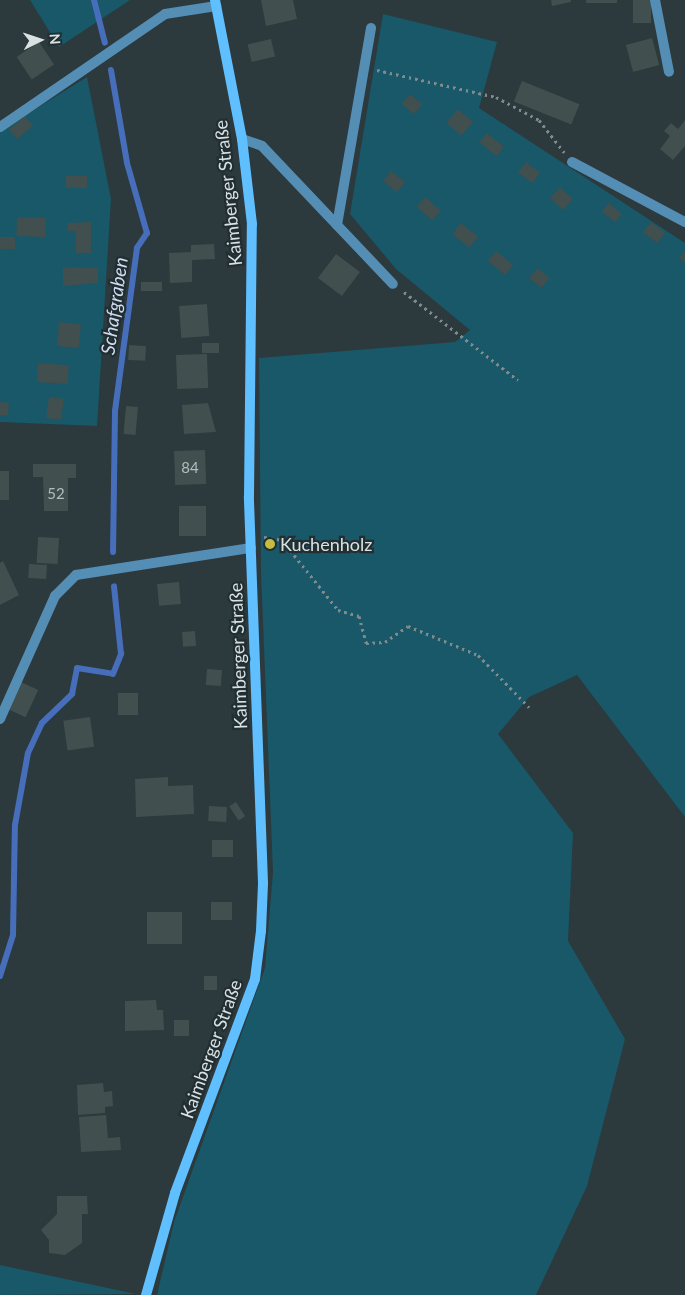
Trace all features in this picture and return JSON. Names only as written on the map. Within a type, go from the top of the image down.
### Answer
[{"type":"main road","name":"Kaimberger Straße","points":[[146,1295],[175,1192],[255,979],[263,883],[251,548],[248,358],[254,277],[242,140],[215,3]]},
{"type":"street","points":[[655,0],[669,72]]},
{"type":"street","points":[[0,127],[165,14],[215,3]]},
{"type":"street","points":[[337,225],[371,28]]},
{"type":"street","points":[[242,140],[262,146],[393,284]]},
{"type":"street","points":[[572,162],[685,222]]},
{"type":"street","points":[[0,719],[55,596],[76,575],[251,548]]},
{"type":"path","points":[[364,67],[496,97],[539,120],[572,162]]},
{"type":"path","points":[[393,284],[518,380]]},
{"type":"path","points":[[251,535],[282,540],[338,610],[359,616],[366,643],[385,642],[408,626],[478,655],[529,707]]},
{"type":"shaded area","points":[[30,0],[130,0],[59,47]]},
{"type":"shaded area","points":[[383,14],[497,42],[479,108],[685,243],[685,817],[577,675],[529,697],[498,734],[573,833],[568,941],[625,1039],[587,1186],[536,1295],[157,1295],[174,1222],[265,968],[273,872],[261,572],[259,358],[455,342],[470,330],[396,269],[350,214]]},
{"type":"shaded area","points":[[87,77],[111,199],[97,426],[0,422],[0,131]]},
{"type":"shaded area","points":[[0,1265],[136,1294],[0,1295]]},
{"type":"building","points":[[261,0],[293,0],[297,19],[266,26]]},
{"type":"building","points":[[551,0],[571,0],[571,2],[552,6]]},
{"type":"building","points":[[586,0],[617,0],[617,3],[586,3]]},
{"type":"building","points":[[633,0],[651,0],[651,23],[633,23]]},
{"type":"building","points":[[652,38],[659,65],[633,72],[626,45]]},
{"type":"building","points":[[271,39],[275,57],[252,62],[248,44]]},
{"type":"building","points":[[39,42],[54,64],[32,79],[17,57]]},
{"type":"building","points":[[522,81],[579,104],[571,125],[514,101]]},
{"type":"building","points":[[410,94],[422,104],[414,114],[402,104]]},
{"type":"building","points":[[458,109],[473,122],[461,136],[446,123]]},
{"type":"building","points":[[25,116],[33,126],[17,139],[9,129]]},
{"type":"building","points":[[685,120],[685,146],[673,160],[660,149],[670,136],[664,131],[671,123],[678,129]]},
{"type":"building","points":[[487,133],[504,147],[497,156],[479,142]]},
{"type":"building","points":[[526,162],[540,173],[532,183],[518,172]]},
{"type":"building","points":[[391,171],[405,182],[397,192],[383,181]]},
{"type":"building","points":[[66,176],[87,176],[87,188],[66,188]]},
{"type":"building","points":[[560,187],[573,199],[563,210],[550,198]]},
{"type":"building","points":[[425,197],[441,211],[432,221],[416,207]]},
{"type":"building","points":[[609,203],[622,214],[615,222],[602,211]]},
{"type":"building","points":[[17,217],[46,218],[45,237],[16,236]]},
{"type":"building","points":[[91,222],[91,253],[76,253],[76,231],[68,231],[68,223]]},
{"type":"building","points":[[651,222],[665,233],[657,243],[643,232]]},
{"type":"building","points":[[461,223],[478,237],[469,248],[452,234]]},
{"type":"building","points":[[0,237],[15,237],[15,249],[0,249]]},
{"type":"building","points":[[214,244],[215,259],[192,260],[192,282],[170,283],[169,253],[191,252],[191,245]]},
{"type":"building","points":[[496,251],[513,265],[505,275],[488,261]]},
{"type":"building","points":[[685,251],[685,263],[679,258]]},
{"type":"building","points":[[336,254],[360,272],[342,296],[318,278]]},
{"type":"building","points":[[63,267],[98,268],[98,283],[63,286]]},
{"type":"building","points":[[537,268],[550,278],[542,288],[529,278]]},
{"type":"building","points":[[141,282],[162,282],[162,291],[141,291]]},
{"type":"building","points":[[207,304],[209,336],[181,338],[179,306]]},
{"type":"building","points":[[59,322],[81,324],[79,348],[57,346]]},
{"type":"building","points":[[202,343],[219,343],[219,353],[202,353]]},
{"type":"building","points":[[129,345],[146,346],[145,361],[128,360]]},
{"type":"building","points":[[207,354],[208,388],[177,389],[176,355]]},
{"type":"building","points":[[38,363],[69,365],[68,384],[37,382]]},
{"type":"building","points":[[49,397],[64,399],[61,420],[46,418]]},
{"type":"building","points":[[0,402],[9,403],[8,416],[0,415]]},
{"type":"building","points":[[208,403],[216,432],[184,434],[182,405]]},
{"type":"building","points":[[126,406],[138,407],[136,435],[124,434]]},
{"type":"building","points":[[205,450],[206,484],[175,485],[174,451]]},
{"type":"building","points":[[33,464],[76,464],[76,478],[68,478],[68,511],[44,511],[43,477],[33,477]]},
{"type":"building","points":[[0,471],[9,471],[9,500],[0,500]]},
{"type":"building","points":[[179,506],[206,506],[206,536],[179,536]]},
{"type":"building","points":[[38,537],[59,538],[58,564],[37,563]]},
{"type":"building","points":[[3,561],[19,595],[0,605],[0,563]]},
{"type":"building","points":[[29,564],[47,565],[46,579],[28,578]]},
{"type":"building","points":[[179,582],[181,604],[159,606],[157,584]]},
{"type":"building","points":[[195,631],[196,646],[183,647],[182,632]]},
{"type":"building","points":[[207,669],[222,670],[221,686],[206,685]]},
{"type":"building","points":[[21,682],[38,690],[26,717],[8,709]]},
{"type":"building","points":[[118,693],[138,693],[138,715],[118,715]]},
{"type":"building","points":[[90,717],[94,747],[67,750],[63,721]]},
{"type":"building","points":[[168,777],[168,786],[193,785],[194,814],[136,817],[135,779]]},
{"type":"building","points":[[236,802],[245,816],[239,821],[229,806]]},
{"type":"building","points":[[209,806],[227,807],[226,822],[208,821]]},
{"type":"building","points":[[212,840],[233,840],[233,857],[212,857]]},
{"type":"building","points":[[211,902],[232,902],[232,920],[211,920]]},
{"type":"building","points":[[147,912],[182,912],[182,944],[147,944]]},
{"type":"building","points":[[204,976],[217,976],[217,990],[204,990]]},
{"type":"building","points":[[156,1000],[157,1010],[163,1010],[164,1030],[125,1031],[125,1001]]},
{"type":"building","points":[[174,1020],[189,1020],[189,1036],[174,1036]]},
{"type":"building","points":[[103,1083],[104,1092],[112,1091],[113,1106],[105,1107],[105,1113],[78,1115],[77,1085]]},
{"type":"building","points":[[106,1115],[108,1138],[120,1137],[121,1150],[81,1152],[79,1117]]},
{"type":"building","points":[[57,1196],[87,1196],[88,1214],[82,1214],[82,1243],[65,1255],[49,1253],[49,1240],[41,1230],[57,1214]]},
{"type":"waterway","name":"Schafgraben","points":[[94,0],[105,43]]},
{"type":"waterway","name":"Schafgraben","points":[[111,70],[127,163],[147,233],[137,248],[115,411],[113,552]]},
{"type":"waterway","name":"Schafgraben","points":[[0,976],[13,935],[15,825],[28,753],[42,723],[72,694],[77,668],[113,674],[121,654],[114,586]]},
{"type":"place","name":"Kuchenholz","points":[[270,544]]}]
